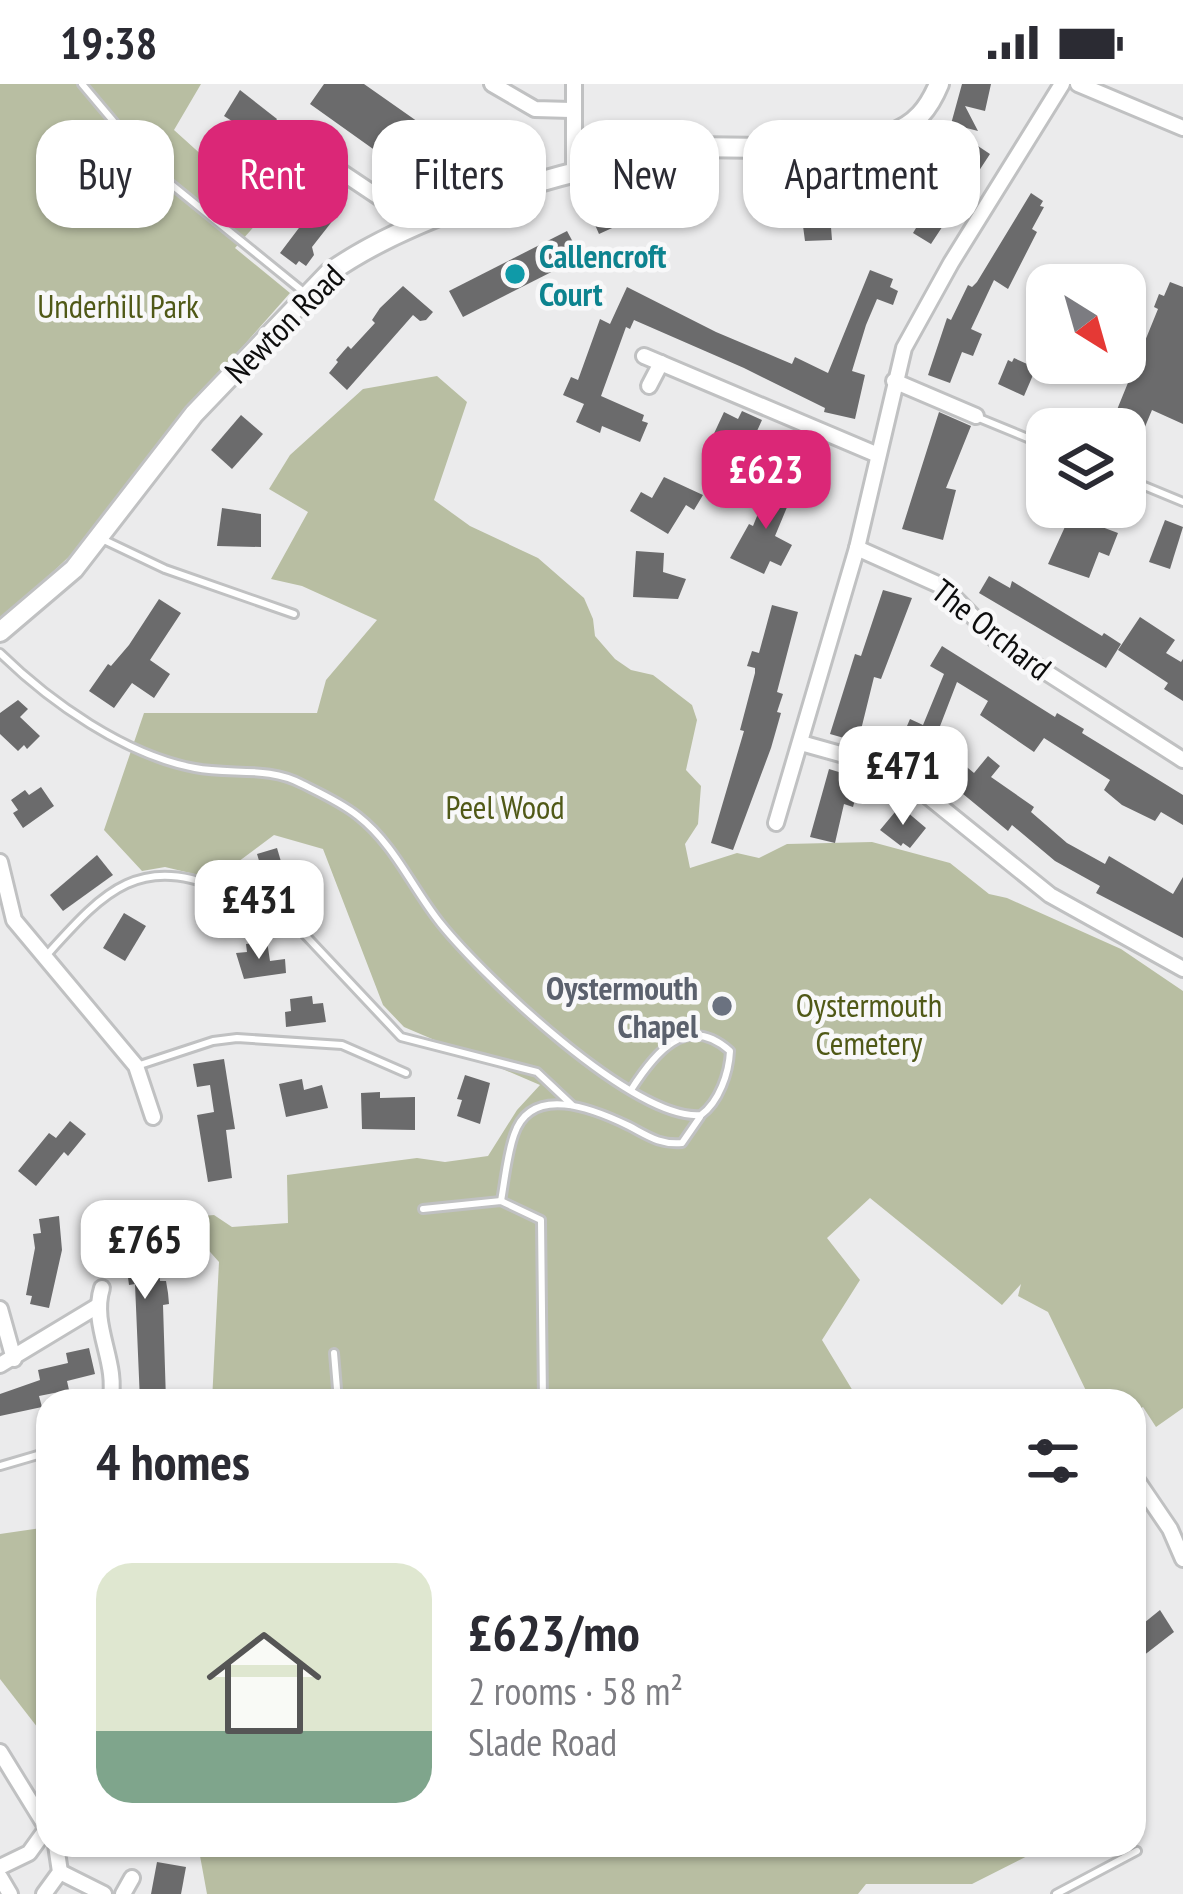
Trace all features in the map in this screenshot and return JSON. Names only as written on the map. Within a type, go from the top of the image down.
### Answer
[{"type":"street","points":[[492,84],[535,110],[572,110]]},
{"type":"street","points":[[572,120],[574,84]]},
{"type":"street","name":"Newton Road","points":[[719,148],[811,149],[892,134],[928,110],[938,84]]},
{"type":"street","points":[[776,823],[856,548],[894,381],[918,320],[1062,84]]},
{"type":"street","points":[[1078,84],[1183,128]]},
{"type":"street","name":"Newton Road","points":[[0,632],[74,569],[194,414],[308,295],[356,254],[411,228]]},
{"type":"street","points":[[644,356],[878,455]]},
{"type":"street","points":[[649,386],[661,363]]},
{"type":"street","points":[[894,381],[976,416]]},
{"type":"street","name":"The Orchard","points":[[856,548],[944,587],[997,640],[1183,760]]},
{"type":"street","points":[[801,743],[894,769],[1029,881],[1183,968]]},
{"type":"street","points":[[0,862],[14,920],[136,1066],[153,1117]]},
{"type":"street","points":[[102,1288],[96,1307],[112,1389]]},
{"type":"street","points":[[0,1310],[7,1362],[96,1307]]},
{"type":"street","points":[[1146,1494],[1183,1559]]},
{"type":"street","points":[[0,1752],[36,1811]]},
{"type":"street","points":[[0,1867],[29,1853],[36,1844]]},
{"type":"street","points":[[29,1853],[36,1854]]},
{"type":"street","points":[[44,1894],[58,1859],[104,1894]]},
{"type":"street","points":[[123,1894],[132,1878]]},
{"type":"lane","points":[[82,84],[156,172],[308,295]]},
{"type":"lane","points":[[976,416],[1026,437]]},
{"type":"lane","points":[[1146,487],[1183,502]]},
{"type":"lane","points":[[101,538],[165,569],[294,614]]},
{"type":"lane","points":[[0,653],[80,715],[137,749],[196,769],[237,769],[296,780],[357,815],[396,856],[441,924],[526,1011],[631,1090],[670,1112],[701,1115]]},
{"type":"lane","points":[[43,959],[111,890],[152,875],[190,876],[229,892],[241,916],[251,924],[291,920],[401,1037],[537,1072],[572,1105]]},
{"type":"lane","points":[[501,1201],[514,1133],[523,1117],[540,1104],[601,1112],[664,1144],[682,1142],[713,1106],[730,1051],[711,1039],[690,1035],[668,1043],[631,1090]]},
{"type":"lane","points":[[136,1066],[213,1040],[237,1038],[342,1045],[406,1073]]},
{"type":"lane","points":[[423,1209],[501,1201],[541,1220],[543,1389]]},
{"type":"lane","points":[[334,1353],[337,1389]]},
{"type":"lane","points":[[0,1466],[36,1456]]},
{"type":"lane","points":[[1056,1894],[1126,1857]]},
{"type":"green space","name":"Underhill Park","points":[[0,84],[201,84],[174,130],[198,152],[198,228],[253,228],[235,248],[290,293],[157,444],[94,533],[0,622]]},
{"type":"green space","points":[[437,376],[467,402],[434,500],[470,526],[538,558],[584,598],[595,636],[615,659],[631,670],[653,675],[692,705],[697,720],[686,770],[701,786],[698,824],[685,844],[690,868],[737,853],[759,858],[787,844],[872,842],[950,863],[989,894],[1121,949],[1183,991],[1183,1408],[1156,1427],[1146,1412],[1146,1389],[1085,1389],[1048,1312],[1018,1296],[1021,1284],[1002,1305],[870,1198],[827,1238],[860,1280],[822,1340],[852,1389],[213,1389],[219,1262],[180,1218],[214,1215],[232,1227],[288,1223],[287,1175],[417,1158],[445,1162],[488,1156],[517,1110],[540,1085],[404,1027],[383,1005],[323,849],[274,835],[215,879],[165,867],[142,871],[104,830],[144,713],[317,713],[326,680],[377,620],[302,586],[271,579],[308,512],[269,489],[290,455],[363,389]]},
{"type":"green space","points":[[36,1529],[36,1726],[0,1679],[0,1534]]},
{"type":"green space","points":[[200,1857],[1025,1857],[972,1884],[866,1884],[858,1894],[207,1894]]},
{"type":"building","points":[[324,84],[364,84],[415,120],[372,120],[372,148],[348,131],[348,120],[332,120],[310,104]]},
{"type":"building","points":[[962,84],[991,84],[985,111],[965,106],[972,120],[952,120]]},
{"type":"building","points":[[240,90],[277,119],[230,120],[224,116]]},
{"type":"building","points":[[980,147],[990,154],[980,169]]},
{"type":"building","points":[[1031,193],[1044,207],[1032,229],[1037,232],[1008,289],[994,280],[971,329],[982,334],[973,356],[962,352],[950,383],[928,375],[947,318],[951,320],[968,285],[977,282]]},
{"type":"building","points":[[299,228],[327,228],[312,247],[314,255],[306,266],[280,253]]},
{"type":"building","points":[[803,228],[831,228],[832,240],[805,241]]},
{"type":"building","points":[[916,228],[941,228],[931,244],[913,233]]},
{"type":"building","name":"Callencroft Court","points":[[567,231],[581,257],[463,317],[449,291]]},
{"type":"building","points":[[870,270],[893,279],[890,287],[898,291],[893,305],[877,299],[866,325],[852,371],[865,375],[855,419],[824,412],[825,408],[744,368],[634,320],[630,329],[626,327],[601,396],[644,415],[642,421],[648,423],[640,442],[602,426],[600,433],[576,422],[584,404],[563,395],[571,377],[578,380],[600,319],[610,324],[627,287],[716,332],[792,364],[795,357],[828,373]]},
{"type":"building","points":[[1170,282],[1183,287],[1183,424],[1152,410],[1146,424],[1146,408],[1118,408],[1127,384],[1146,384],[1146,338],[1159,294],[1164,296]]},
{"type":"building","points":[[403,286],[433,312],[420,321],[413,315],[347,390],[329,373],[336,360],[375,323],[372,320],[380,308]]},
{"type":"building","points":[[1014,358],[1026,363],[1029,384],[1024,396],[998,384],[1008,360]]},
{"type":"building","points":[[742,411],[762,420],[757,431],[774,439],[761,464],[711,440],[724,412],[738,419]]},
{"type":"building","points":[[939,412],[971,426],[946,488],[956,490],[943,540],[902,529]]},
{"type":"building","points":[[241,415],[263,434],[232,469],[211,450]]},
{"type":"building","points":[[664,477],[703,495],[694,510],[686,505],[668,534],[630,511],[641,492],[652,498]]},
{"type":"building","points":[[772,479],[795,488],[775,536],[792,545],[781,566],[770,561],[764,574],[730,558],[749,524],[753,526]]},
{"type":"building","points":[[222,508],[261,514],[261,547],[217,546]]},
{"type":"building","points":[[1165,520],[1183,527],[1170,569],[1149,562]]},
{"type":"building","points":[[1064,528],[1105,528],[1118,533],[1109,556],[1099,552],[1089,578],[1048,564]]},
{"type":"building","points":[[636,551],[664,553],[663,572],[686,579],[678,599],[633,597]]},
{"type":"building","points":[[989,576],[1010,588],[1012,581],[1121,644],[1106,668],[979,593]]},
{"type":"building","points":[[883,590],[912,598],[881,679],[874,677],[858,742],[830,734],[855,654],[861,656]]},
{"type":"building","points":[[159,599],[181,613],[150,660],[170,674],[154,698],[132,683],[114,708],[89,691],[129,645]]},
{"type":"building","points":[[772,605],[798,612],[777,692],[783,694],[777,712],[781,713],[733,850],[711,843],[744,731],[740,730],[755,673],[755,668],[747,666],[752,651],[759,653]]},
{"type":"building","points":[[1140,617],[1175,640],[1166,653],[1183,659],[1183,701],[1164,689],[1168,683],[1118,650]]},
{"type":"building","points":[[942,646],[1055,717],[1057,713],[1084,729],[1082,733],[1183,795],[1183,825],[1161,812],[1155,821],[1122,805],[1104,790],[1110,780],[1044,738],[1034,752],[980,715],[988,701],[957,682],[932,747],[904,733],[910,719],[923,725],[944,674],[930,666]]},
{"type":"building","points":[[18,700],[28,709],[20,717],[40,736],[18,751],[0,734],[0,713]]},
{"type":"building","points":[[938,743],[974,773],[988,756],[1000,766],[991,777],[1034,807],[1031,812],[1067,843],[1105,864],[1109,856],[1173,894],[1183,877],[1183,938],[1096,893],[1100,886],[1055,861],[1012,825],[1008,831],[923,761]]},
{"type":"building","points":[[829,769],[852,776],[850,783],[859,785],[853,807],[844,804],[835,843],[810,837]]},
{"type":"building","points":[[41,787],[54,806],[23,828],[11,800],[25,790],[29,795]]},
{"type":"building","points":[[900,806],[926,828],[910,848],[880,830]]},
{"type":"building","points":[[277,848],[287,882],[267,887],[257,854]]},
{"type":"building","points":[[97,855],[113,875],[63,911],[50,895]]},
{"type":"building","points":[[124,913],[146,926],[125,961],[103,948]]},
{"type":"building","points":[[267,941],[270,961],[285,959],[286,973],[244,979],[236,953],[247,952],[246,944]]},
{"type":"building","points":[[312,996],[313,1004],[323,1003],[326,1022],[286,1027],[290,999]]},
{"type":"building","points":[[224,1059],[235,1129],[226,1130],[232,1178],[208,1182],[197,1115],[214,1112],[210,1085],[197,1087],[193,1064]]},
{"type":"building","points":[[465,1075],[490,1083],[480,1124],[457,1116]]},
{"type":"building","points":[[302,1079],[304,1090],[322,1085],[328,1108],[286,1117],[279,1084]]},
{"type":"building","points":[[380,1092],[380,1098],[415,1097],[415,1130],[362,1129],[361,1093]]},
{"type":"building","points":[[70,1121],[86,1134],[36,1186],[18,1171],[49,1133],[56,1138]]},
{"type":"building","points":[[147,1211],[153,1258],[158,1258],[160,1281],[166,1281],[168,1293],[169,1304],[163,1305],[166,1389],[139,1389],[135,1284],[129,1285],[126,1262],[121,1262],[115,1215]]},
{"type":"building","points":[[59,1216],[62,1250],[49,1308],[30,1304],[32,1296],[26,1295],[33,1234],[41,1233],[39,1219]]},
{"type":"building","points":[[89,1348],[95,1374],[67,1381],[69,1389],[36,1389],[36,1408],[0,1416],[0,1394],[40,1380],[38,1370],[68,1363],[66,1353]]},
{"type":"building","points":[[1160,1610],[1174,1632],[1146,1654],[1146,1621]]},
{"type":"building","points":[[157,1862],[186,1867],[181,1894],[151,1894]]},
{"type":"place","name":"Callencroft Court","points":[[515,274]]},
{"type":"place","name":"Oystermouth Chapel","points":[[722,1006]]},
{"type":"park label","name":"Peel Wood","points":[[505,806]]},
{"type":"park label","name":"Oystermouth Cemetery","points":[[869,1023]]}]
